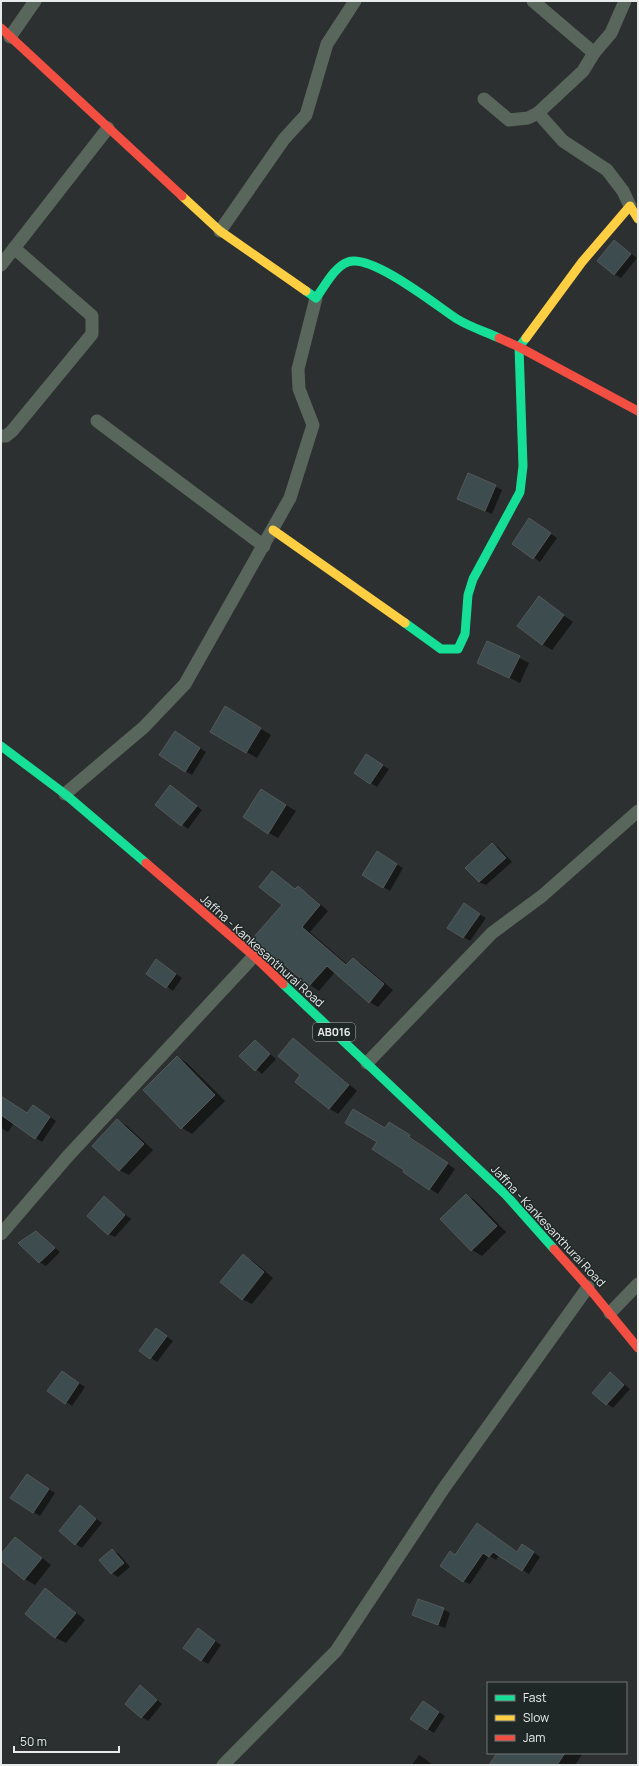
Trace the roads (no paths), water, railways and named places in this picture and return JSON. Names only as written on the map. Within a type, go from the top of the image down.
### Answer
[{"type":"street","points":[[35,1],[6,33],[220,231],[316,298]]},
{"type":"street","points":[[220,231],[284,139],[306,115],[327,44],[355,1]]},
{"type":"street","points":[[533,1],[594,53]]},
{"type":"street","points":[[484,99],[508,120],[528,118],[538,113],[583,71],[594,53],[611,33],[625,1]]},
{"type":"street","points":[[538,113],[562,141],[607,170],[623,191],[638,219]]},
{"type":"street","points":[[1,265],[108,128]]},
{"type":"street","points":[[273,530],[441,649],[458,649],[465,634],[468,595],[473,579],[520,492],[523,466],[519,347],[582,262],[630,206]]},
{"type":"street","points":[[1,436],[6,436],[12,430],[92,334],[92,316],[14,248]]},
{"type":"street","points":[[65,794],[144,727],[185,684],[290,498],[313,425],[299,389],[298,369],[316,298],[340,266],[350,261],[367,263],[384,270],[459,320],[519,347],[638,411]]},
{"type":"street","points":[[97,421],[264,546]]},
{"type":"street","name":"Jaffna - Kankesanthurai Road","points":[[1,746],[65,794],[254,956],[506,1195],[588,1287],[638,1348]]},
{"type":"street","points":[[367,1063],[492,933],[542,896],[638,811]]},
{"type":"street","points":[[1,1234],[68,1156],[254,956]]},
{"type":"street","points":[[610,1313],[638,1284]]},
{"type":"street","points":[[223,1765],[336,1651],[444,1488],[588,1287]]}]
